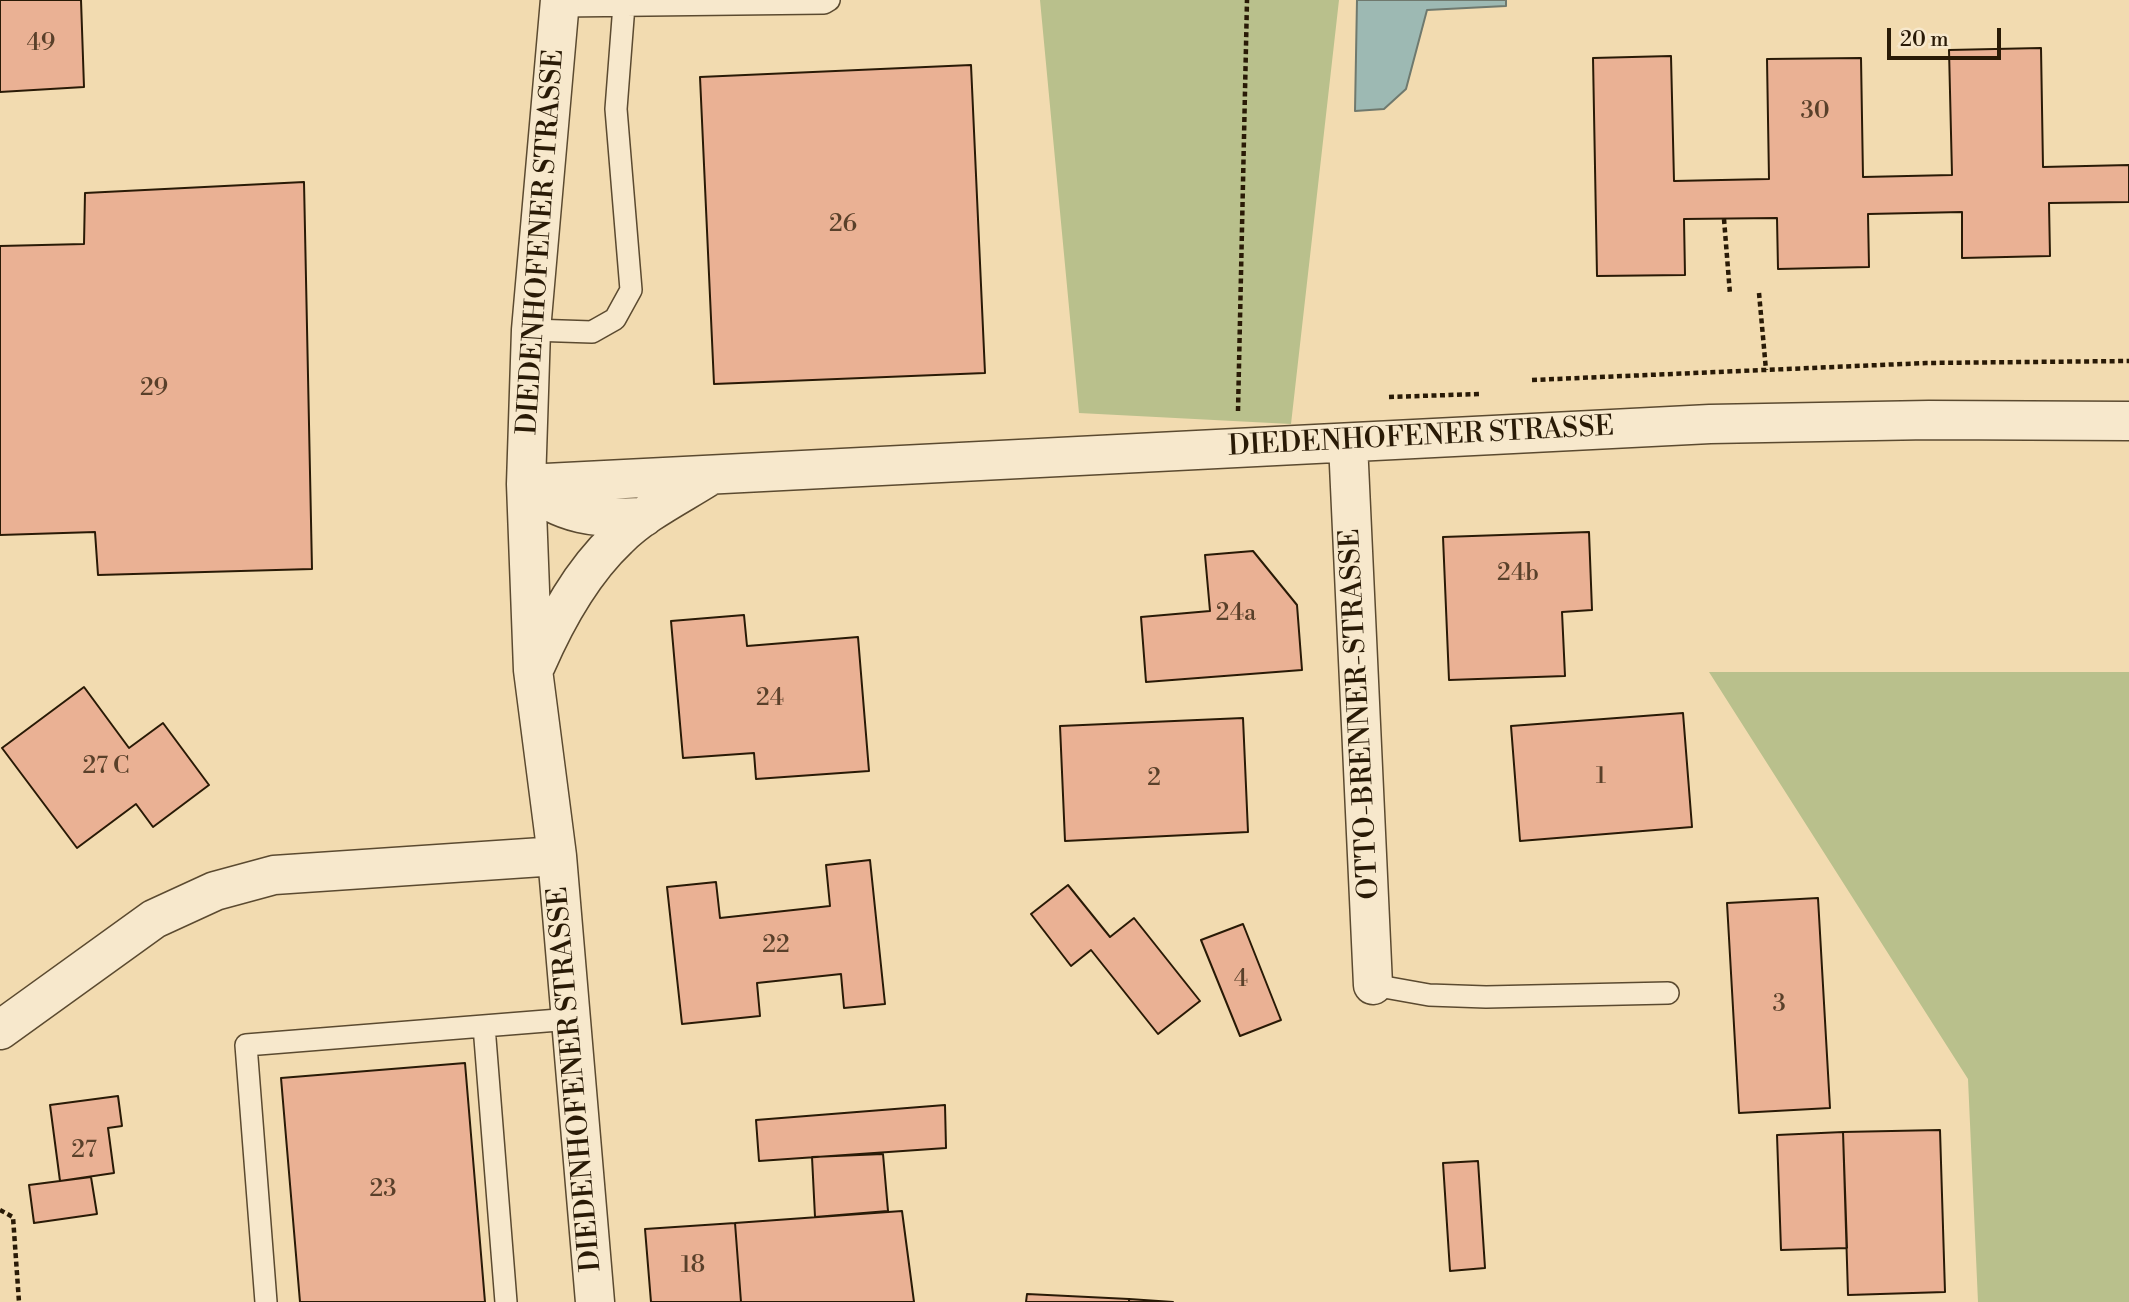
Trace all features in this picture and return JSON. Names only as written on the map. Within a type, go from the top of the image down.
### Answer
[{"type":"street","name":"DIEDENHOFENER STRASSE","points":[[560,3],[531,330],[526,484],[533,670],[557,856],[595,1302]]},
{"type":"street","name":"DIEDENHOFENER STRASSE","points":[[526,484],[1710,424],[1929,420],[2129,421]]},
{"type":"street","name":"OTTO-BRENNER-STRASSE","points":[[1348,443],[1373,985]]},
{"type":"street","name":"DIEDENHOFENER STRASSE","points":[[533,670],[554,623],[617,538],[644,517],[713,475]]},
{"type":"street","name":"DIEDENHOFENER STRASSE","points":[[526,484],[541,498],[579,513],[615,519],[644,517]]},
{"type":"street","name":"DIEDENHOFENER STRASSE","points":[[0,1030],[154,919],[215,891],[274,875],[557,856]]},
{"type":"lane","points":[[560,3],[824,4],[829,0]]},
{"type":"lane","points":[[531,330],[592,332],[615,319],[631,290],[616,109],[624,5]]},
{"type":"lane","points":[[1373,985],[1429,995],[1486,997],[1668,993]]},
{"type":"lane","points":[[265,1302],[246,1045],[571,1019]]},
{"type":"lane","points":[[484,1026],[506,1302]]},
{"type":"path","points":[[1234,447],[1238,408],[1247,0]]},
{"type":"path","points":[[1724,219],[1730,294]]},
{"type":"path","points":[[1759,293],[1766,370]]},
{"type":"path","points":[[1532,380],[1926,363],[2129,360]]},
{"type":"path","points":[[1389,397],[1481,394]]},
{"type":"path","points":[[0,1210],[13,1217],[19,1302]]},
{"type":"green space","points":[[1040,0],[1339,0],[1291,424],[1079,413]]},
{"type":"green space","points":[[1709,672],[2129,672],[2129,1302],[1978,1302],[1968,1079]]},
{"type":"water","points":[[1357,0],[1506,0],[1506,6],[1427,10],[1406,89],[1384,109],[1355,111]]},
{"type":"building","points":[[0,0],[81,0],[84,87],[0,92]]},
{"type":"building","points":[[2041,48],[2043,167],[2129,165],[2129,202],[2049,203],[2050,256],[1962,258],[1962,212],[1868,214],[1869,267],[1778,269],[1777,218],[1684,219],[1685,275],[1597,276],[1593,58],[1671,56],[1674,181],[1769,179],[1767,59],[1861,58],[1863,177],[1952,175],[1949,50]]},
{"type":"building","points":[[971,65],[985,373],[714,384],[700,77]]},
{"type":"building","points":[[304,182],[312,569],[98,575],[95,532],[0,535],[0,246],[84,244],[85,193]]},
{"type":"building","points":[[1589,532],[1592,610],[1562,612],[1565,676],[1449,680],[1443,537]]},
{"type":"building","points":[[1253,551],[1297,605],[1302,670],[1146,682],[1141,617],[1210,611],[1205,555]]},
{"type":"building","points":[[744,615],[747,646],[858,637],[869,771],[756,779],[754,753],[683,758],[671,621]]},
{"type":"building","points":[[84,687],[129,748],[163,723],[209,785],[153,827],[136,804],[77,848],[2,748]]},
{"type":"building","points":[[1683,713],[1692,827],[1520,841],[1511,726]]},
{"type":"building","points":[[1243,718],[1248,832],[1065,841],[1060,726]]},
{"type":"building","points":[[870,860],[885,1004],[844,1008],[841,974],[757,983],[760,1016],[682,1024],[667,887],[716,882],[720,918],[830,906],[826,865]]},
{"type":"building","points":[[1068,885],[1110,937],[1134,918],[1200,1001],[1158,1034],[1091,950],[1071,966],[1031,914]]},
{"type":"building","points":[[1818,898],[1830,1108],[1739,1113],[1727,903]]},
{"type":"building","points":[[1243,924],[1281,1020],[1240,1036],[1201,940]]},
{"type":"building","points":[[465,1063],[485,1302],[300,1302],[281,1078]]},
{"type":"building","points":[[118,1096],[122,1126],[108,1128],[114,1173],[60,1181],[50,1105]]},
{"type":"building","points":[[945,1105],[946,1148],[759,1161],[756,1120]]},
{"type":"building","points":[[1940,1130],[1945,1292],[1848,1295],[1843,1132]]},
{"type":"building","points":[[1843,1132],[1847,1248],[1781,1250],[1777,1135]]},
{"type":"building","points":[[883,1154],[888,1211],[815,1217],[812,1157]]},
{"type":"building","points":[[1478,1161],[1485,1268],[1450,1271],[1443,1163]]},
{"type":"building","points":[[91,1177],[97,1214],[34,1223],[29,1185]]},
{"type":"building","points":[[902,1211],[914,1302],[741,1302],[735,1223]]},
{"type":"building","points":[[735,1223],[741,1302],[651,1302],[645,1229]]},
{"type":"building","points":[[1027,1294],[1129,1299],[1129,1302],[1026,1302]]},
{"type":"building","points":[[1129,1299],[1173,1302],[1129,1302]]}]
